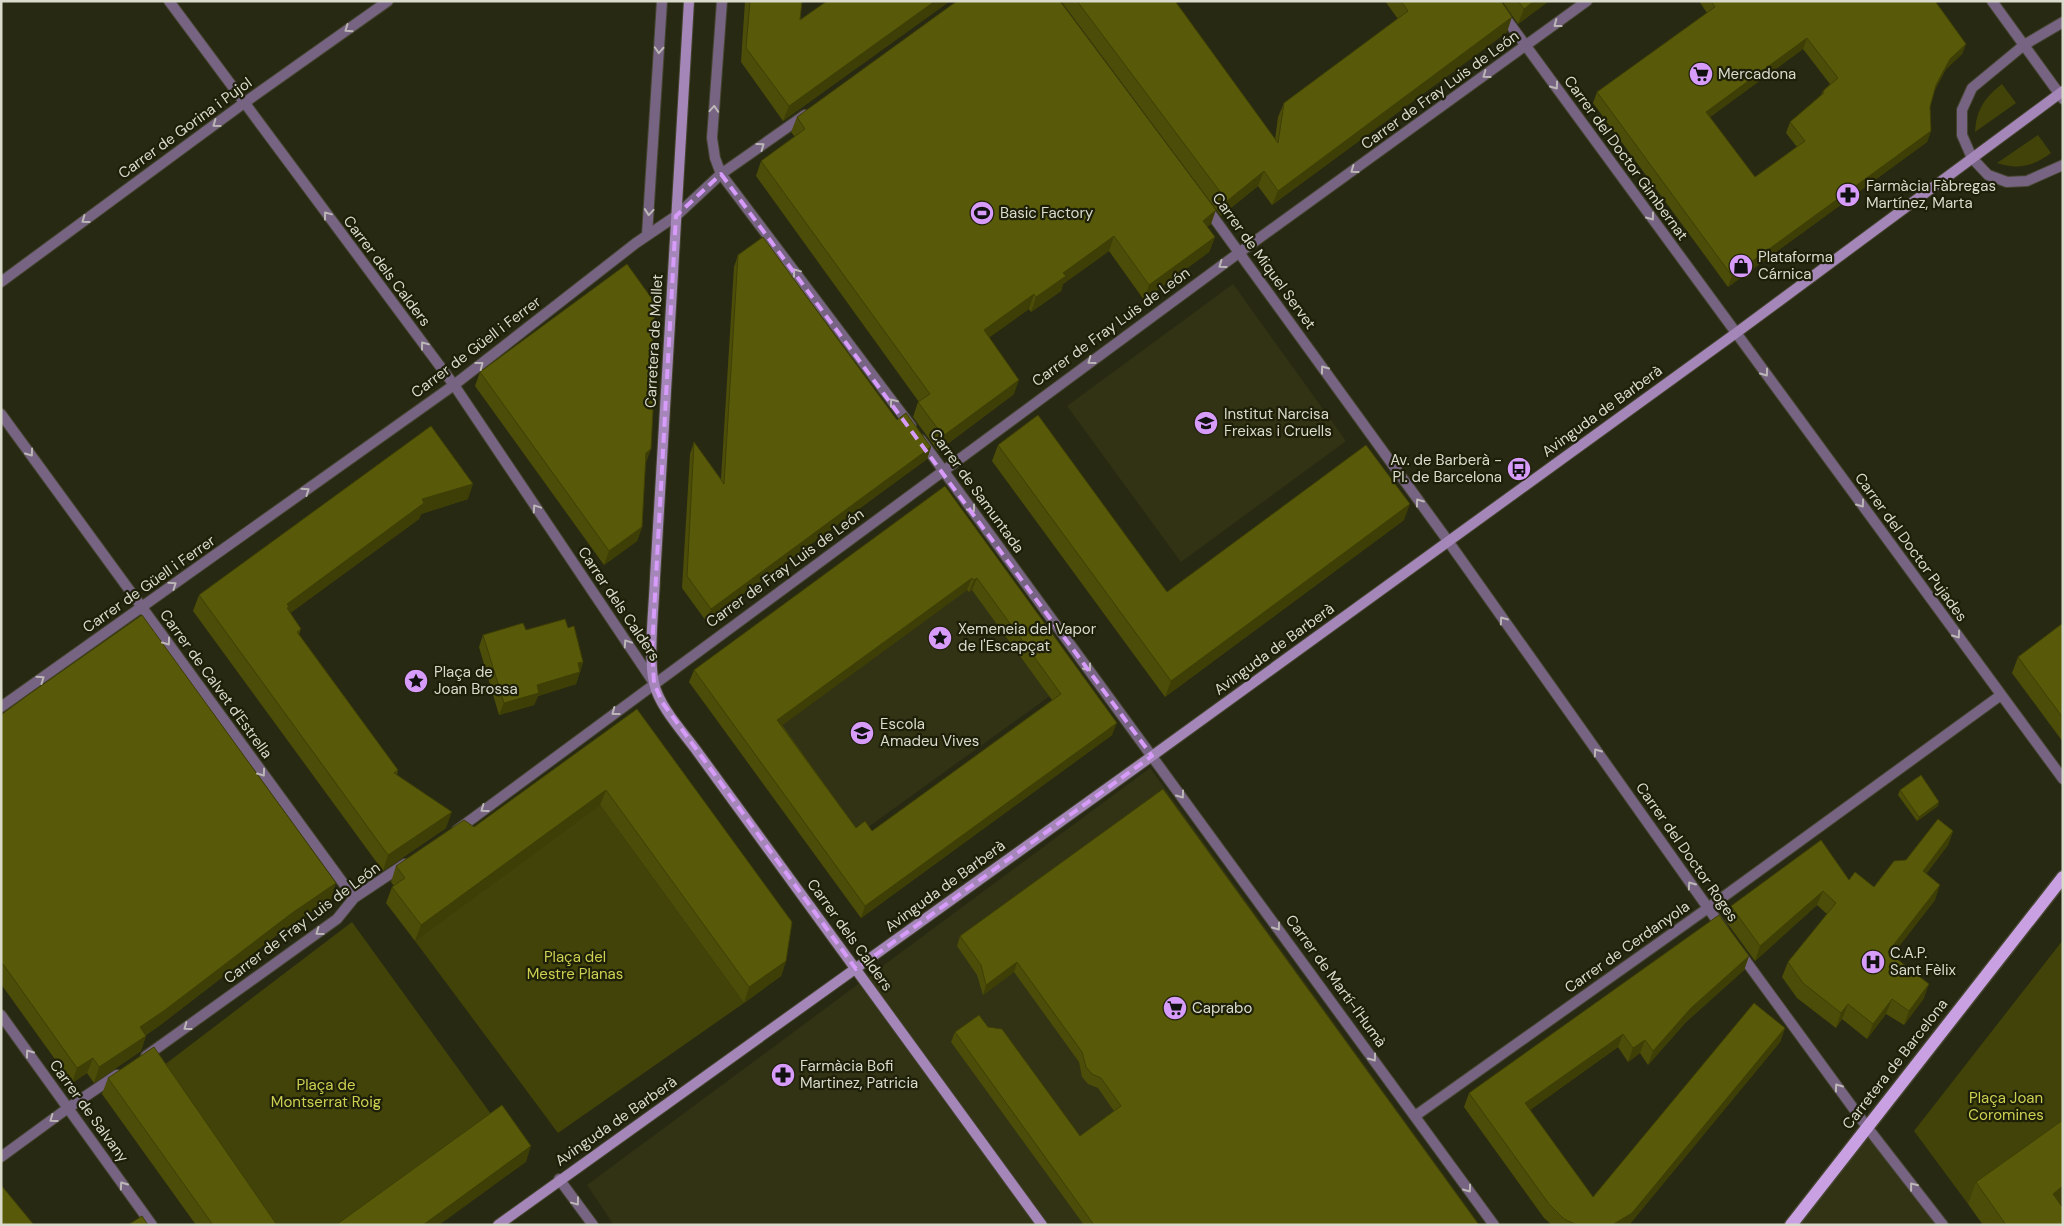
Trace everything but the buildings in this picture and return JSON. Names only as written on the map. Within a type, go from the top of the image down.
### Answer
[{"type":"main road","name":"Carretera de Barcelona","points":[[1791,1225],[2063,877]]},
{"type":"street","name":"Carrer dels Calders","points":[[169,1],[454,385],[654,683],[662,702],[1042,1225]]},
{"type":"street","name":"Carrer de Gorina i Pujol","points":[[1,282],[244,103],[388,1]]},
{"type":"street","points":[[647,235],[662,1]]},
{"type":"street","name":"Carretera de Mollet","points":[[654,683],[652,649],[655,578],[689,1]]},
{"type":"street","points":[[721,174],[715,158],[712,138],[722,1]]},
{"type":"street","name":"Carrer del Doctor Gimbernat","points":[[1493,1],[1736,334]]},
{"type":"street","name":"Carrer de Fray Luis de León","points":[[451,833],[1240,252],[1526,47],[1587,1]]},
{"type":"street","points":[[1992,1],[2062,95]]},
{"type":"street","points":[[2063,22],[2024,45],[1972,88],[1962,110],[1962,135],[1972,158],[1988,175],[2007,182],[2027,181],[2063,165]]},
{"type":"street","name":"Avinguda de Barberà","points":[[498,1225],[559,1179],[856,969],[1152,756],[1736,334],[1972,158],[2062,95]]},
{"type":"street","name":"Carrer de Güell i Ferrer","points":[[1,707],[454,385],[647,235],[676,216],[721,174],[817,106]]},
{"type":"street","name":"Carrer de Samuntada","points":[[721,174],[813,294],[1152,756]]},
{"type":"street","name":"Carrer de Miquel Servet","points":[[1199,197],[1448,541]]},
{"type":"street","name":"Carrer del Doctor Pujades","points":[[1736,334],[2063,779]]},
{"type":"street","name":"Carrer de Calvet d'Estrella","points":[[1,414],[354,898]]},
{"type":"street","name":"Carrer del Doctor Roges","points":[[1448,541],[1733,943],[1867,1127],[1943,1225]]},
{"type":"street","name":"Carrer de Cerdanyola","points":[[1415,1116],[1708,908],[2001,694]]},
{"type":"street","name":"Carrer de Martí-l'Humà","points":[[1152,756],[1494,1225]]},
{"type":"street","name":"Carrer de Fray Luis de León","points":[[140,1060],[337,919],[354,898],[411,860]]},
{"type":"street","name":"Carrer de Salvany","points":[[1,1015],[152,1225]]},
{"type":"street","points":[[1,1157],[124,1070]]},
{"type":"street","points":[[559,1179],[593,1225]]},
{"type":"highlighted area","points":[[721,174],[1152,756],[856,969],[662,702],[654,683],[652,649],[676,216]]},
{"type":"shaded area","name":"Institut Narcisa Freixas i Cruells","points":[[1233,284],[1346,441],[1181,562],[1067,406]]},
{"type":"shaded area","name":"Escola Amadeu Vives","points":[[940,498],[1072,680],[860,833],[900,889],[861,918],[689,682]]},
{"type":"shaded area","points":[[1150,768],[1480,1225],[614,1225],[587,1185]]},
{"type":"shaded area","points":[[1867,1127],[1943,1225],[1791,1225]]},
{"type":"green space","points":[[2002,84],[2016,103],[1975,132],[1977,117],[1982,105]]},
{"type":"green space","points":[[2038,135],[2051,153],[2026,166],[1997,163]]},
{"type":"green space","name":"Plaça del Mestre Planas","points":[[600,805],[744,1003],[558,1133],[415,941]]},
{"type":"green space","name":"Plaça de Montserrat Roig","points":[[352,922],[496,1121],[352,1225],[260,1225],[155,1072]]},
{"type":"green space","name":"Plaça Joan Coromines","points":[[2063,940],[2063,1137],[1968,1204],[1914,1131]]},
{"type":"place","name":"Mercadona","points":[[1701,74]]},
{"type":"place","name":"Farmàcia Fàbregas Martínez, Marta","points":[[1848,195]]},
{"type":"place","name":"Basic Factory","points":[[982,213]]},
{"type":"place","name":"Plataforma Cárnica","points":[[1741,266]]},
{"type":"place","name":"Institut Narcisa Freixas i Cruells","points":[[1206,423]]},
{"type":"place","name":"Av. de Barberà - Pl. de Barcelona","points":[[1519,469]]},
{"type":"place","name":"Xemeneia del Vapor de l'Escapçat","points":[[940,638]]},
{"type":"place","name":"Plaça de Joan Brossa","points":[[416,681]]},
{"type":"place","name":"Escola Amadeu Vives","points":[[862,733]]},
{"type":"place","name":"C.A.P. Sant Fèlix","points":[[1873,962]]},
{"type":"place","name":"Caprabo","points":[[1175,1008]]},
{"type":"place","name":"Farmàcia Bofi Martinez, Patricia","points":[[783,1075]]}]
